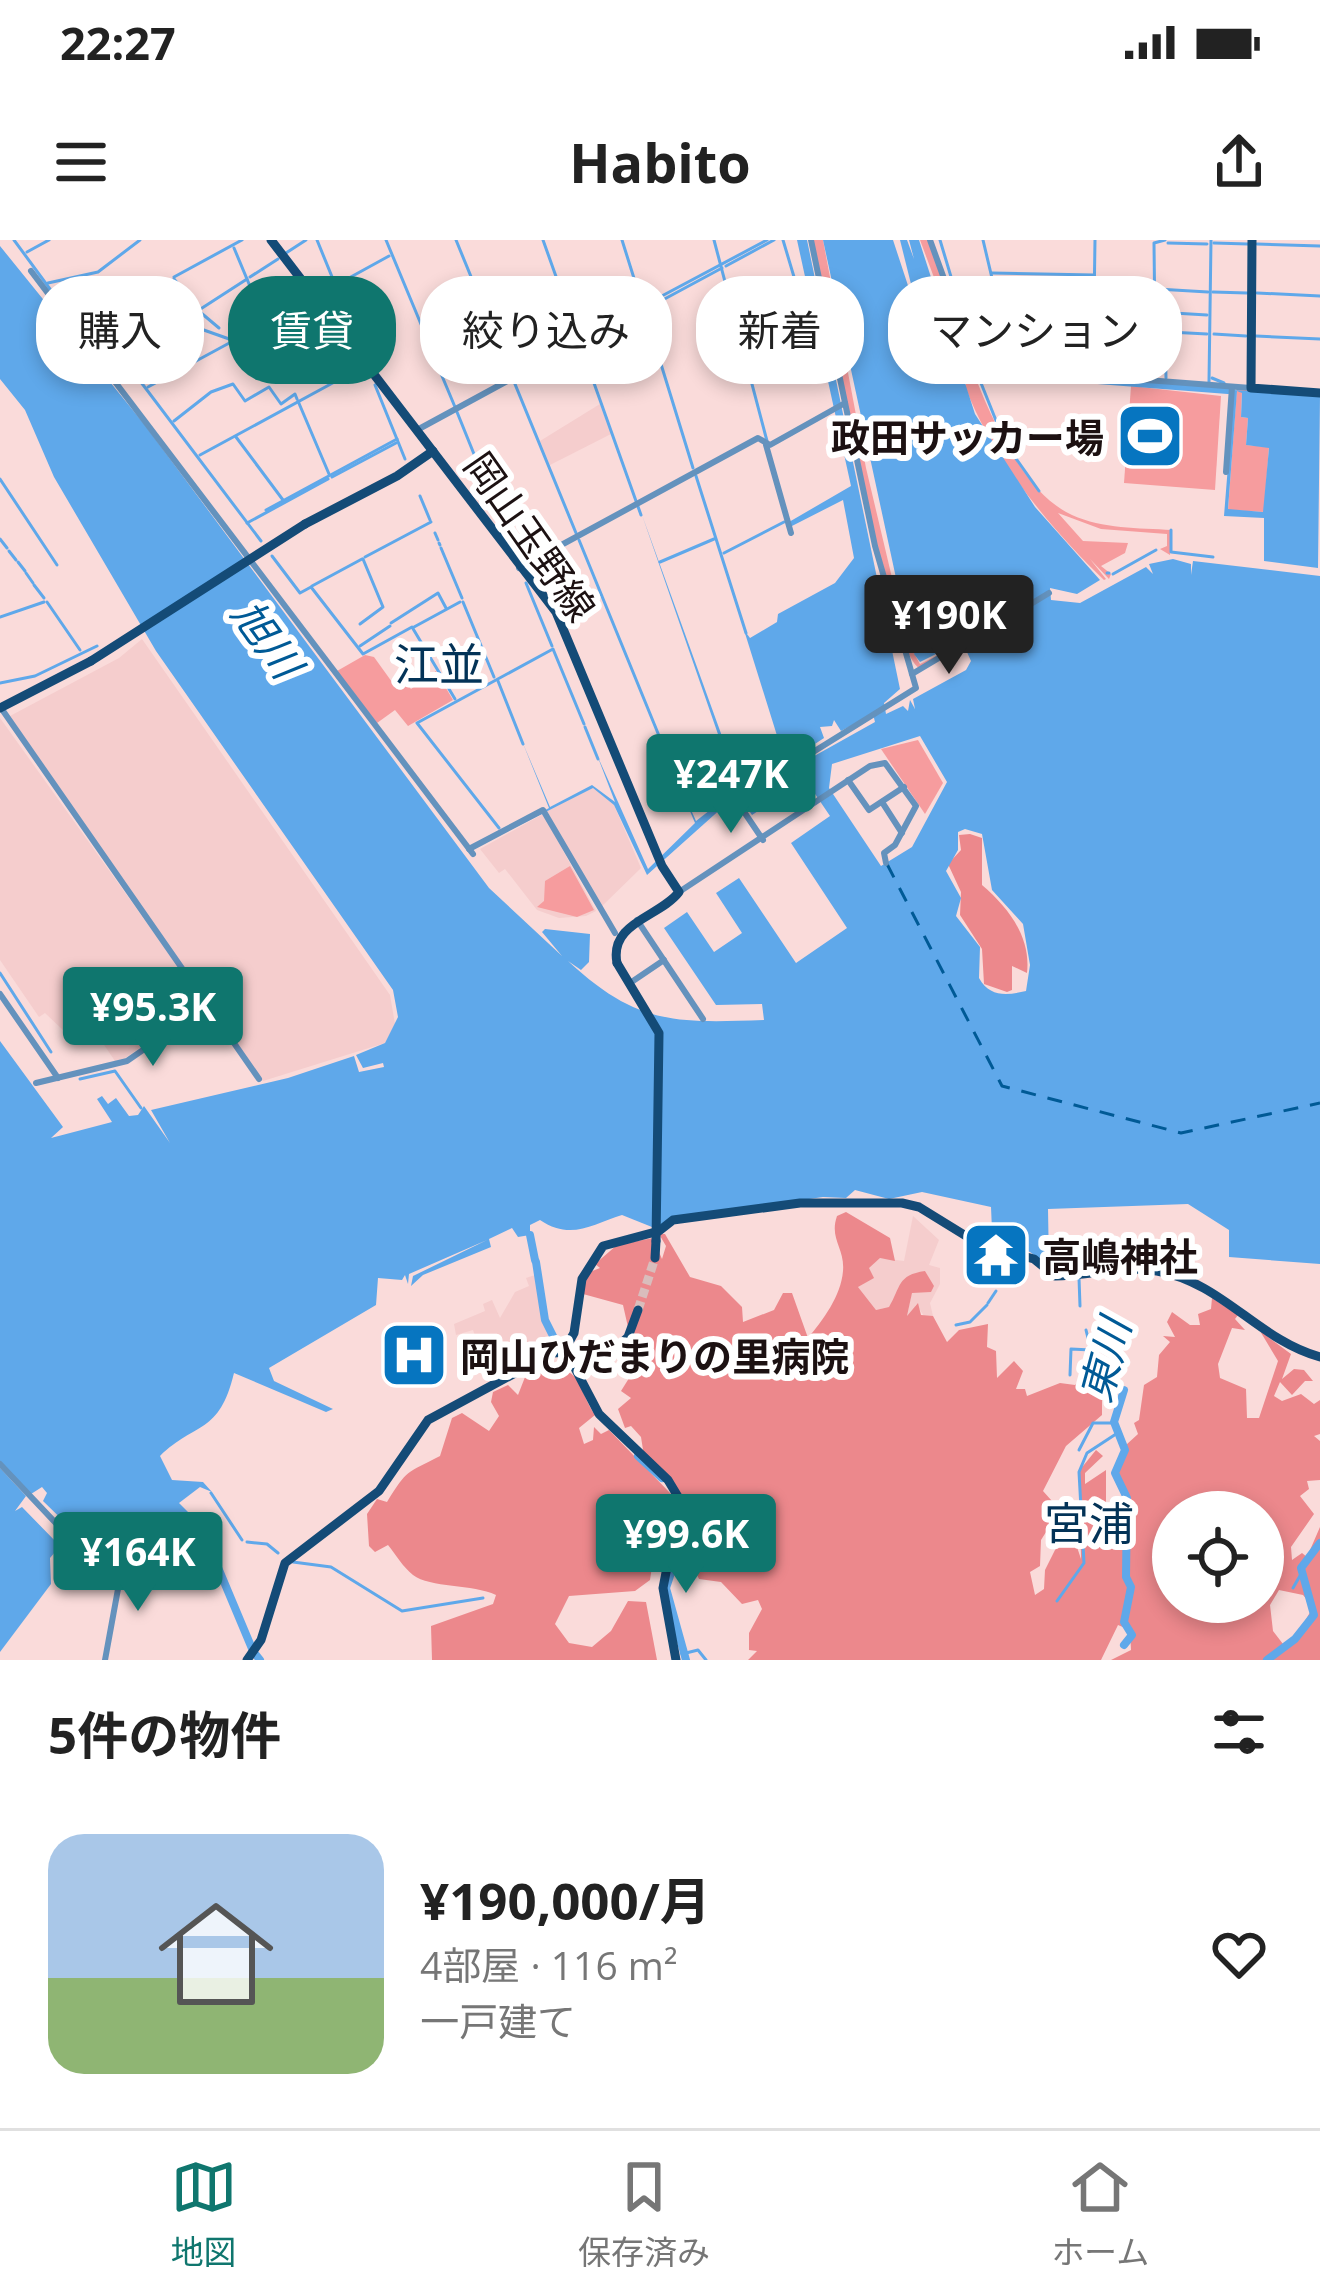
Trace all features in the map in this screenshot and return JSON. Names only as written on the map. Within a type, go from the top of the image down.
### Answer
[{"type":"main road","name":"岡山玉野線","points":[[269,240],[520,567],[561,628],[659,869],[678,894]]},
{"type":"main road","points":[[1253,240],[1251,388],[1320,393]]},
{"type":"main road","name":"岡山玉野線","points":[[0,707],[91,661],[305,524],[432,452]]},
{"type":"main road","points":[[655,1258],[659,1034],[617,963],[615,940],[678,894]]},
{"type":"main road","points":[[565,1353],[574,1333],[582,1279],[603,1246],[659,1231],[673,1220],[863,1199],[920,1208],[979,1244],[1034,1259],[1055,1276],[1165,1272],[1212,1291],[1246,1321],[1320,1357]]},
{"type":"main road","points":[[247,1660],[263,1636],[277,1577],[285,1563],[384,1486],[425,1422],[547,1355],[614,1350],[628,1337],[638,1310]]},
{"type":"main road","points":[[565,1353],[598,1414],[678,1496],[680,1509],[663,1592],[676,1660]]},
{"type":"street","points":[[762,839],[736,800],[915,692],[841,406],[811,240]]},
{"type":"street","points":[[930,240],[975,367],[1251,388]]},
{"type":"street","points":[[31,271],[220,522],[255,560],[471,851],[544,810],[615,933]]},
{"type":"street","points":[[415,431],[504,384]]},
{"type":"street","points":[[1226,472],[1232,387]]},
{"type":"street","points":[[768,445],[841,406]]},
{"type":"street","points":[[520,567],[758,438],[768,445],[791,533]]},
{"type":"street","points":[[1001,622],[1049,593]]},
{"type":"street","points":[[912,674],[964,644]]},
{"type":"street","points":[[0,707],[259,1079]]},
{"type":"street","points":[[678,894],[848,780],[885,763],[916,806],[884,853],[886,862]]},
{"type":"street","points":[[848,780],[869,810],[904,787]]},
{"type":"street","points":[[882,802],[902,832]]},
{"type":"street","points":[[638,921],[703,1019]]},
{"type":"street","points":[[633,981],[664,960]]},
{"type":"street","points":[[0,994],[58,1078]]},
{"type":"street","points":[[36,1083],[127,1061],[208,1005]]},
{"type":"street","points":[[0,1464],[118,1589],[105,1660]]},
{"type":"shaded area","points":[[812,240],[823,240],[830,276],[819,276]]},
{"type":"shaded area","points":[[920,240],[929,240],[941,276],[933,276]]},
{"type":"shaded area","points":[[840,384],[850,384],[907,641],[920,664],[956,646],[919,668],[905,645],[889,600]]},
{"type":"shaded area","points":[[979,384],[1000,433],[1045,496],[1084,520],[1172,530],[1170,555],[1160,549],[1167,546],[1167,534],[1101,529],[1058,513],[1083,541],[1128,543],[1125,553],[1101,566],[1111,574],[1109,579],[1090,559],[1104,580],[1008,468],[965,386]]},
{"type":"shaded area","points":[[1131,386],[1221,396],[1215,490],[1124,483]]},
{"type":"shaded area","points":[[1237,388],[1320,394],[1242,391],[1241,417],[1248,418],[1246,445],[1269,447],[1264,512],[1228,510]]},
{"type":"shaded area","points":[[600,404],[611,434],[550,465],[540,441]]},
{"type":"shaded area","points":[[142,639],[390,995],[395,1024],[385,1043],[263,1081],[207,1001],[237,980],[235,975],[203,995],[10,716],[119,658]]},
{"type":"shaded area","points":[[365,655],[374,657],[397,689],[406,683],[411,689],[436,671],[453,700],[408,726],[395,710],[377,723],[337,671]]},
{"type":"shaded area","points":[[0,718],[204,1003],[125,1058],[115,1061],[96,1033],[64,1031],[45,1013],[39,1017],[0,960]]},
{"type":"shaded area","points":[[918,740],[943,783],[925,814],[881,749]]},
{"type":"shaded area","points":[[593,787],[614,805],[641,868],[600,908],[547,811]]},
{"type":"shaded area","points":[[543,814],[596,911],[586,916],[559,918],[537,910],[505,869],[499,873],[480,849]]},
{"type":"shaded area","points":[[959,835],[982,838],[982,885],[1010,914],[1026,948],[1027,973],[1012,966],[1012,990],[1007,992],[984,984],[982,949],[960,915],[961,892],[948,864],[961,850]]},
{"type":"shaded area","points":[[570,866],[594,910],[577,917],[537,907],[544,901],[545,881]]},
{"type":"shaded area","points":[[846,1212],[890,1238],[895,1261],[880,1258],[869,1268],[874,1278],[858,1287],[876,1310],[889,1307],[904,1279],[925,1271],[934,1286],[931,1292],[912,1293],[907,1316],[918,1303],[921,1315],[933,1316],[947,1342],[959,1330],[988,1324],[987,1347],[996,1351],[997,1378],[1014,1361],[1023,1371],[1016,1389],[1025,1389],[1027,1396],[1060,1383],[1075,1385],[1087,1373],[1102,1388],[1102,1415],[1066,1446],[1043,1491],[1060,1510],[1041,1540],[1040,1566],[1030,1572],[1035,1595],[1044,1589],[1045,1570],[1058,1544],[1069,1545],[1074,1538],[1081,1559],[1079,1471],[1096,1450],[1103,1456],[1085,1473],[1085,1484],[1106,1470],[1106,1506],[1116,1505],[1114,1517],[1119,1509],[1124,1521],[1128,1498],[1117,1469],[1126,1445],[1138,1434],[1134,1423],[1139,1420],[1144,1385],[1157,1377],[1159,1355],[1170,1342],[1163,1336],[1175,1337],[1167,1322],[1172,1312],[1190,1325],[1200,1325],[1198,1314],[1211,1309],[1212,1298],[1238,1315],[1235,1319],[1245,1330],[1232,1328],[1218,1364],[1220,1378],[1246,1389],[1247,1418],[1259,1418],[1278,1361],[1260,1331],[1291,1354],[1282,1379],[1294,1369],[1304,1370],[1313,1381],[1305,1381],[1292,1395],[1280,1382],[1274,1396],[1282,1401],[1301,1394],[1314,1404],[1320,1400],[1320,1434],[1314,1436],[1320,1441],[1320,1480],[1307,1481],[1309,1489],[1300,1496],[1314,1514],[1291,1547],[1292,1560],[1302,1553],[1307,1557],[1320,1527],[1320,1660],[1111,1660],[1131,1650],[1130,1630],[1118,1625],[1101,1660],[748,1660],[757,1651],[749,1650],[749,1633],[762,1609],[758,1600],[742,1604],[721,1582],[699,1579],[675,1530],[682,1498],[644,1456],[641,1437],[631,1426],[625,1428],[618,1409],[631,1398],[621,1391],[631,1375],[624,1369],[622,1347],[630,1336],[623,1305],[583,1294],[587,1273],[600,1268],[595,1264],[617,1245],[653,1238],[662,1259],[666,1246],[659,1234],[665,1234],[690,1277],[721,1286],[742,1307],[743,1322],[774,1310],[783,1293],[792,1293],[808,1338],[842,1280],[837,1216]]},
{"type":"shaded area","points":[[913,1216],[939,1240],[929,1265],[940,1268],[940,1284],[930,1303],[933,1316],[926,1319],[916,1304],[912,1317],[907,1316],[912,1292],[934,1287],[925,1271],[889,1307],[876,1310],[858,1287],[873,1278],[868,1268],[880,1258],[904,1261]]},
{"type":"shaded area","points":[[538,1274],[542,1320],[549,1335],[523,1355],[493,1369],[483,1336],[476,1339],[473,1330],[456,1335],[454,1324],[485,1311],[483,1304],[492,1300],[500,1318],[515,1292],[529,1286],[526,1278]]},
{"type":"shaded area","points":[[544,1361],[573,1375],[595,1415],[579,1428],[584,1444],[593,1440],[594,1427],[601,1434],[609,1430],[673,1496],[669,1530],[654,1553],[650,1580],[635,1591],[569,1596],[555,1624],[569,1643],[592,1647],[611,1631],[628,1601],[646,1602],[657,1660],[432,1660],[431,1626],[493,1604],[496,1595],[421,1579],[388,1545],[375,1552],[369,1546],[367,1514],[377,1499],[387,1502],[409,1473],[440,1456],[452,1418],[462,1413],[489,1431],[499,1416],[491,1402],[493,1392],[508,1385],[518,1395],[527,1372]]},
{"type":"water","points":[[797,240],[807,240],[814,276],[805,276]]},
{"type":"water","name":"旭川","points":[[823,240],[893,240],[905,276],[888,276],[888,384],[965,384],[975,414],[1035,507],[1100,580],[1077,594],[1050,588],[1051,600],[1080,603],[1146,567],[1153,574],[1149,564],[1173,559],[1191,564],[1191,575],[1193,561],[1320,576],[1320,1264],[1229,1257],[1229,1230],[1188,1204],[1048,1209],[1049,1266],[1030,1252],[994,1242],[992,1233],[1008,1231],[992,1230],[991,1207],[922,1192],[889,1199],[855,1190],[846,1198],[823,1197],[671,1219],[657,1229],[622,1215],[572,1230],[540,1220],[530,1225],[530,1235],[518,1237],[512,1228],[489,1239],[491,1247],[423,1275],[411,1286],[413,1276],[487,1240],[409,1274],[408,1284],[405,1275],[402,1280],[378,1278],[376,1305],[269,1368],[274,1381],[333,1409],[326,1412],[234,1373],[213,1417],[160,1456],[172,1480],[203,1482],[212,1492],[200,1487],[179,1503],[202,1526],[195,1533],[201,1561],[194,1571],[168,1584],[125,1590],[126,1582],[43,1501],[47,1493],[42,1487],[31,1494],[0,1462],[0,1041],[63,1127],[51,1138],[112,1122],[97,1099],[102,1096],[108,1104],[116,1098],[129,1116],[138,1115],[144,1106],[170,1143],[151,1110],[288,1078],[354,1056],[359,1072],[384,1067],[383,1063],[363,1068],[356,1055],[385,1043],[398,1017],[393,990],[156,651],[54,477],[25,410],[0,379],[0,246],[36,290],[36,384],[112,384],[489,888],[562,956],[542,932],[545,929],[590,934],[589,962],[581,970],[568,961],[615,998],[659,1016],[764,1020],[762,1004],[716,1005],[664,928],[687,912],[714,952],[742,933],[716,893],[739,878],[796,963],[847,928],[791,843],[830,816],[809,785],[800,784],[752,815],[742,800],[794,775],[791,769],[875,722],[873,714],[841,731],[834,720],[832,726],[820,727],[824,738],[733,798],[647,875],[614,805],[593,788],[486,842],[549,808],[522,741],[550,807],[592,785],[615,802],[597,755],[648,869],[695,823],[663,747],[696,821],[737,789],[642,515],[740,786],[784,758],[744,630],[750,638],[777,622],[778,614],[835,583],[854,558],[843,500],[790,527],[789,522],[851,486],[829,384],[837,384],[900,689],[884,703],[886,714],[903,706],[908,711],[910,700],[915,709],[913,699],[966,670],[971,661],[962,641],[920,662],[914,654],[918,641],[904,615],[854,384],[864,384],[864,276],[831,276]],"holes":[[[920,736],[947,782],[912,847],[881,866],[829,788],[832,764]],[[958,832],[982,834],[992,890],[1023,924],[1030,965],[1026,991],[1006,994],[983,984],[980,947],[956,916],[961,898],[946,871],[958,850]]]},
{"type":"water","points":[[900,240],[907,240],[914,259],[909,240],[919,240],[931,276],[909,276]]},
{"type":"water","points":[[1234,390],[1320,396],[1318,568],[1264,561],[1264,518],[1224,516]],"holes":[[[1237,391],[1242,393],[1241,417],[1248,418],[1246,445],[1269,448],[1263,512],[1228,509]]]},
{"type":"water","points":[[0,1468],[26,1496],[15,1511],[22,1507],[60,1546],[50,1558],[51,1584],[0,1652]]},
{"type":"waterway","points":[[14,240],[72,319],[88,312],[261,541]]},
{"type":"waterway","points":[[27,252],[49,240]]},
{"type":"waterway","points":[[80,276],[98,272],[140,240]]},
{"type":"waterway","points":[[176,276],[242,240]]},
{"type":"waterway","points":[[286,253],[306,240]]},
{"type":"waterway","points":[[317,240],[332,276]]},
{"type":"waterway","points":[[386,240],[420,322]]},
{"type":"waterway","points":[[456,240],[576,533]]},
{"type":"waterway","points":[[543,240],[641,515]]},
{"type":"waterway","points":[[622,240],[633,276]]},
{"type":"waterway","points":[[714,240],[767,441]]},
{"type":"waterway","points":[[672,291],[767,240]]},
{"type":"waterway","points":[[726,266],[774,240]]},
{"type":"waterway","points":[[783,240],[794,276]]},
{"type":"waterway","points":[[940,240],[951,276]]},
{"type":"waterway","points":[[983,240],[992,276]]},
{"type":"waterway","points":[[1094,276],[1095,240]]},
{"type":"waterway","points":[[1154,276],[1154,243],[1165,240]]},
{"type":"waterway","points":[[1209,382],[1211,240]]},
{"type":"waterway","points":[[1168,243],[1207,244]]},
{"type":"waterway","points":[[1214,243],[1248,244]]},
{"type":"waterway","points":[[1257,244],[1320,246]]},
{"type":"waterway","points":[[234,248],[246,276]]},
{"type":"waterway","points":[[353,276],[389,256]]},
{"type":"waterway","points":[[252,276],[278,259]]},
{"type":"waterway","points":[[672,295],[722,268]]},
{"type":"waterway","points":[[992,273],[1094,275]]},
{"type":"waterway","points":[[1182,290],[1208,292]]},
{"type":"waterway","points":[[204,307],[228,291]]},
{"type":"waterway","points":[[1213,292],[1247,293]]},
{"type":"waterway","points":[[1257,293],[1320,296]]},
{"type":"waterway","points":[[1182,314],[1207,315]]},
{"type":"waterway","points":[[204,315],[219,328]]},
{"type":"waterway","points":[[204,330],[228,339]]},
{"type":"waterway","points":[[1182,333],[1207,334]]},
{"type":"waterway","points":[[1214,334],[1246,336]]},
{"type":"waterway","points":[[1256,336],[1320,339]]},
{"type":"waterway","points":[[148,387],[228,344]]},
{"type":"waterway","points":[[1212,378],[1224,383]]},
{"type":"waterway","points":[[174,421],[211,392],[233,384],[245,401],[269,387],[281,404],[295,394],[297,399]]},
{"type":"waterway","points":[[200,455],[331,384]]},
{"type":"waterway","points":[[445,384],[455,407]]},
{"type":"waterway","points":[[667,384],[693,468]]},
{"type":"waterway","points":[[981,384],[1005,443],[1039,491]]},
{"type":"waterway","points":[[1149,384],[1228,390]]},
{"type":"waterway","points":[[375,385],[405,459]]},
{"type":"waterway","points":[[298,401],[329,474]]},
{"type":"waterway","points":[[457,412],[512,548]]},
{"type":"waterway","points":[[236,437],[283,500]]},
{"type":"waterway","points":[[266,510],[397,439]]},
{"type":"waterway","points":[[332,477],[396,443]]},
{"type":"waterway","points":[[696,476],[746,633]]},
{"type":"waterway","points":[[0,479],[57,565]]},
{"type":"waterway","points":[[247,523],[328,479]]},
{"type":"waterway","points":[[420,496],[430,520]]},
{"type":"waterway","points":[[365,557],[431,522]]},
{"type":"waterway","points":[[724,553],[784,522]]},
{"type":"waterway","points":[[1171,530],[1171,552],[1213,557]]},
{"type":"waterway","points":[[435,533],[438,540]]},
{"type":"waterway","points":[[0,539],[7,548]]},
{"type":"waterway","points":[[660,562],[714,539]]},
{"type":"waterway","points":[[579,540],[664,748]]},
{"type":"waterway","points":[[441,548],[462,598]]},
{"type":"waterway","points":[[1113,574],[1156,550]]},
{"type":"waterway","points":[[9,551],[16,560]]},
{"type":"waterway","points":[[272,556],[300,593],[311,587],[363,654],[412,627],[455,699]]},
{"type":"waterway","points":[[312,586],[362,559]]},
{"type":"waterway","points":[[360,624],[383,607],[363,559]]},
{"type":"waterway","points":[[18,562],[25,571]]},
{"type":"waterway","points":[[26,573],[33,583]]},
{"type":"waterway","points":[[526,583],[552,646]]},
{"type":"waterway","points":[[34,585],[44,598]]},
{"type":"waterway","points":[[391,623],[438,593],[446,608]]},
{"type":"waterway","points":[[0,617],[44,602]]},
{"type":"waterway","points":[[47,602],[80,650]]},
{"type":"waterway","points":[[414,627],[460,602]]},
{"type":"waterway","points":[[463,602],[494,677]]},
{"type":"waterway","points":[[360,646],[390,626]]},
{"type":"waterway","points":[[0,683],[35,676],[97,646]]},
{"type":"waterway","points":[[499,828],[417,723],[553,649],[584,724]]},
{"type":"waterway","points":[[498,681],[523,744]]},
{"type":"waterway","points":[[585,727],[598,759]]},
{"type":"waterway","points":[[0,973],[51,1052]]},
{"type":"waterway","points":[[80,1079],[115,1071],[141,1108]]},
{"type":"waterway","points":[[530,1235],[535,1260]]},
{"type":"waterway","points":[[1007,1271],[1012,1256]]},
{"type":"waterway","points":[[536,1262],[545,1320],[558,1346]]},
{"type":"waterway","points":[[1079,1278],[1080,1306]]},
{"type":"waterway","points":[[988,1303],[996,1291]]},
{"type":"waterway","points":[[956,1325],[970,1322],[987,1305]]},
{"type":"waterway","points":[[1070,1375],[1071,1349],[1091,1350],[1086,1330]]},
{"type":"waterway","name":"東川","points":[[1124,1390],[1114,1422],[1125,1450],[1115,1473],[1127,1498],[1126,1577],[1131,1587],[1124,1622],[1132,1635],[1124,1645]]},
{"type":"waterway","points":[[1079,1450],[1093,1423],[1114,1423]]},
{"type":"waterway","points":[[1057,1601],[1084,1563],[1079,1472],[1087,1453],[1116,1434]]},
{"type":"waterway","points":[[638,1456],[662,1478]]},
{"type":"waterway","points":[[211,1493],[242,1540]]},
{"type":"waterway","points":[[674,1517],[668,1525],[677,1555],[666,1588],[686,1660]]},
{"type":"waterway","points":[[201,1527],[253,1651]]},
{"type":"waterway","points":[[247,1542],[267,1544],[278,1553]]},
{"type":"waterway","points":[[1267,1660],[1295,1639],[1314,1615],[1301,1568],[1320,1543]]},
{"type":"waterway","points":[[293,1562],[331,1567],[402,1611],[483,1598]]},
{"type":"waterway","points":[[1293,1588],[1301,1574]]},
{"type":"waterway","points":[[682,1654],[698,1650],[706,1660]]},
{"type":"waterway","points":[[256,1655],[260,1660]]},
{"type":"ferry route","points":[[887,864],[1002,1086],[1181,1133],[1320,1103]]},
{"type":"tunnel","points":[[638,1310],[655,1258]]},
{"type":"place","name":"政田サッカー場","points":[[1150,436]]},
{"type":"place","name":"高嶋神社","points":[[996,1255]]},
{"type":"place","name":"岡山ひだまりの里病院","points":[[414,1355]]},
{"type":"district","name":"江並","points":[[439,663]]},
{"type":"district","name":"宮浦","points":[[1089,1522]]}]
